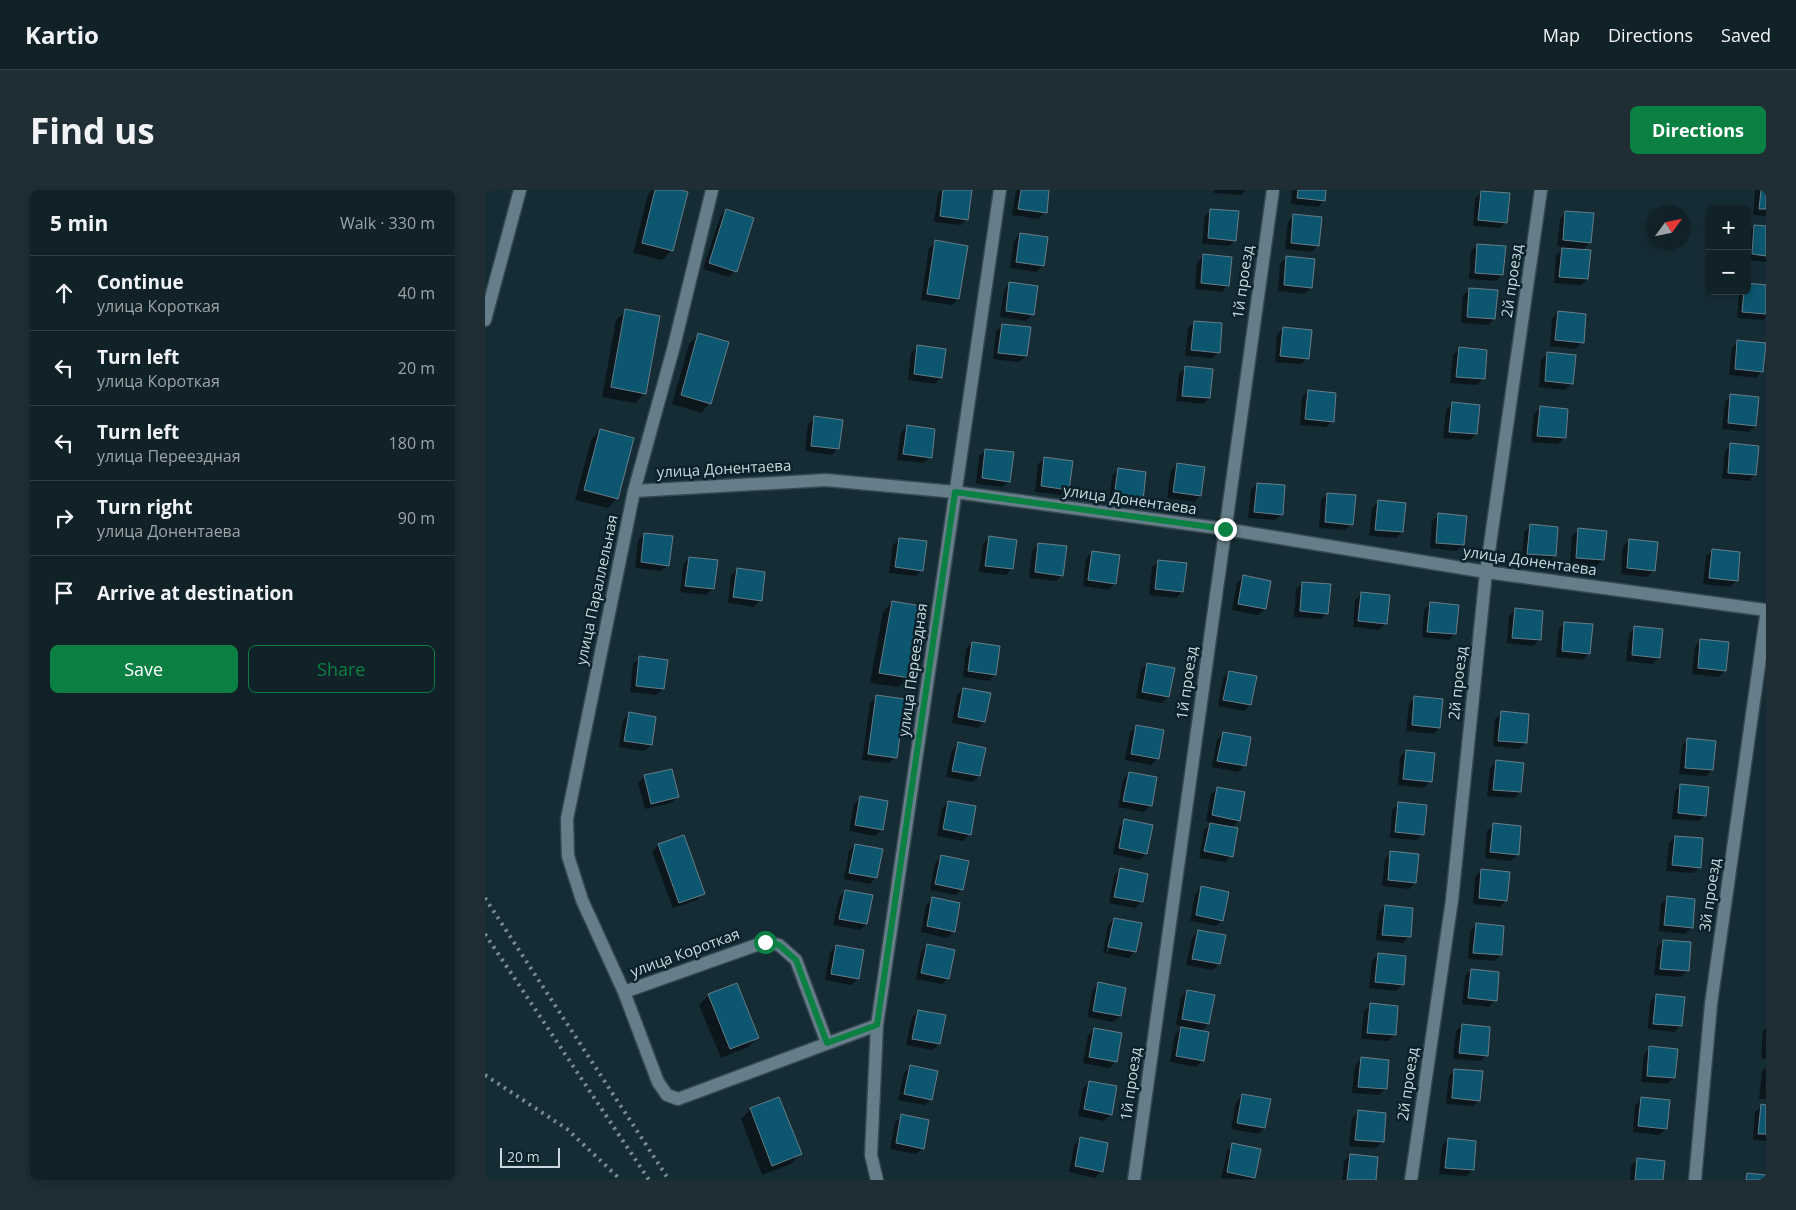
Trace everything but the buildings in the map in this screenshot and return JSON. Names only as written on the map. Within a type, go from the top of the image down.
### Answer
[{"type":"street","points":[[485,320],[520,190]]},
{"type":"street","name":"улица Параллельная","points":[[624,992],[582,900],[568,856],[567,819],[635,491],[713,190]]},
{"type":"street","name":"улица Переездная","points":[[877,1180],[871,1155],[877,1025],[1000,190]]},
{"type":"street","name":"1й проезд","points":[[1134,1180],[1273,190]]},
{"type":"street","name":"2й проезд","points":[[1411,1180],[1452,900],[1486,572],[1541,190]]},
{"type":"street","name":"улица Донентаева","points":[[635,491],[826,480],[955,492],[1225,529],[1486,572],[1766,610]]},
{"type":"street","name":"3й проезд","points":[[1695,1180],[1711,1004],[1766,616]]},
{"type":"street","name":"улица Короткая","points":[[827,1043],[796,960],[779,945],[765,942],[624,992],[658,1082],[667,1095],[678,1099],[877,1025]]},
{"type":"railway","points":[[485,898],[669,1180]]},
{"type":"railway","points":[[485,934],[649,1180]]},
{"type":"railway","points":[[485,1075],[567,1129],[621,1180]]},
{"type":"route","points":[[765,942],[779,945],[796,960],[827,1043],[877,1025],[955,492],[1225,529]]}]
